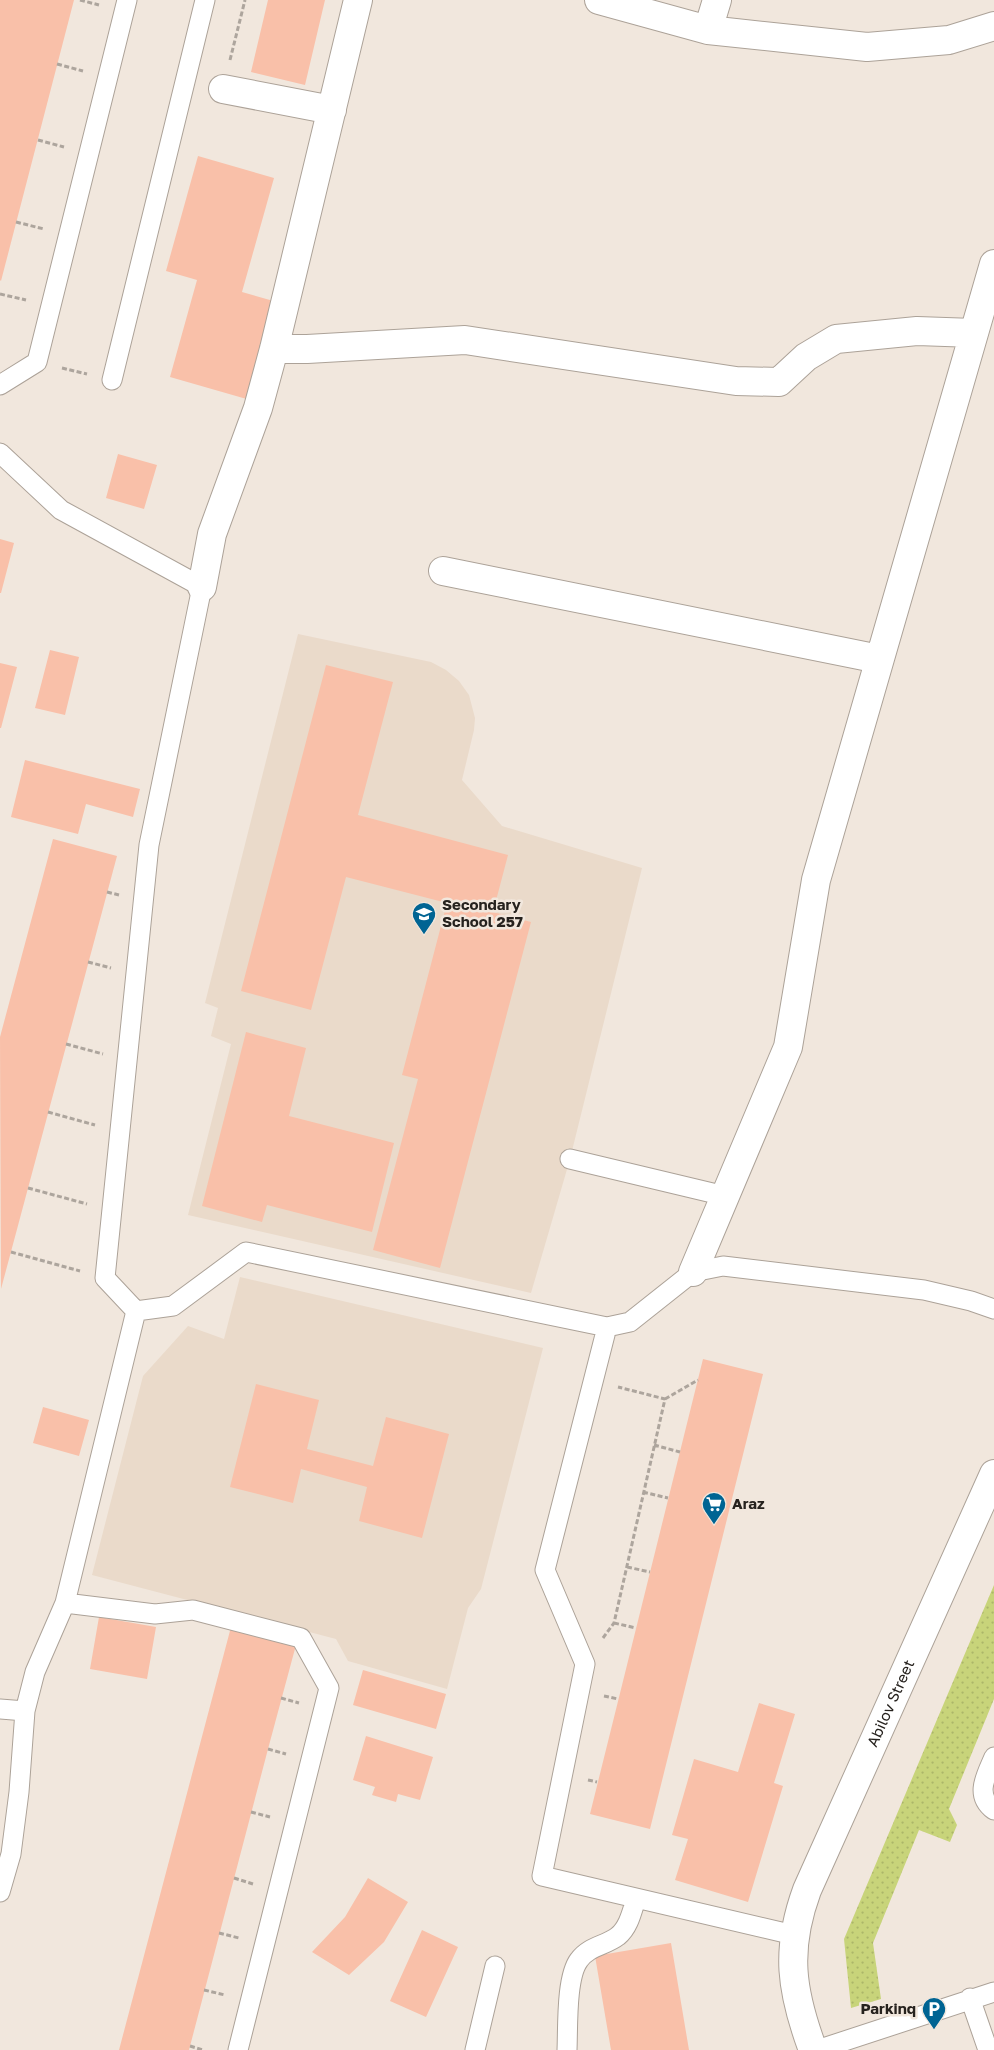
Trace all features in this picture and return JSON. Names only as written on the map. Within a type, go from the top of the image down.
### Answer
[{"type":"street","points":[[202,586],[212,534],[258,408],[274,349],[358,0]]},
{"type":"street","points":[[599,0],[708,30],[867,47],[949,40],[994,26]]},
{"type":"street","points":[[708,30],[717,0]]},
{"type":"street","points":[[223,89],[332,110]]},
{"type":"street","points":[[693,1272],[788,1047],[816,880],[994,264]]},
{"type":"street","points":[[274,349],[307,349],[465,340],[736,381],[779,382],[806,357],[836,339],[917,331],[974,333]]},
{"type":"street","points":[[443,571],[880,659]]},
{"type":"street","name":"Abilov Street","points":[[815,2050],[802,2020],[796,1996],[792,1965],[794,1935],[799,1911],[994,1474]]},
{"type":"lane","points":[[0,385],[37,362],[127,0]]},
{"type":"lane","points":[[112,380],[205,0]]},
{"type":"lane","points":[[0,453],[61,510],[202,586],[149,845],[105,1278],[136,1311]]},
{"type":"lane","points":[[570,1159],[726,1196]]},
{"type":"lane","points":[[136,1311],[173,1306],[246,1252],[607,1328],[630,1322],[693,1272],[723,1266],[924,1290],[971,1301],[994,1309]]},
{"type":"lane","points":[[0,1892],[11,1854],[19,1792],[25,1711],[35,1672],[65,1603],[136,1311]]},
{"type":"lane","points":[[607,1328],[545,1570],[585,1664],[542,1876],[794,1935]]},
{"type":"lane","points":[[65,1603],[155,1614],[193,1610],[301,1638],[329,1688],[238,2050]]},
{"type":"lane","points":[[0,1709],[25,1711]]},
{"type":"lane","points":[[994,1757],[982,1791],[986,1804],[994,1810]]},
{"type":"lane","points":[[567,2050],[571,1974],[579,1960],[590,1949],[618,1936],[628,1924],[636,1899]]},
{"type":"lane","points":[[475,2050],[495,1966]]},
{"type":"lane","points":[[815,2050],[970,1998],[994,1992]]},
{"type":"lane","points":[[970,1998],[988,2050]]},
{"type":"path","points":[[223,89],[245,0]]},
{"type":"path","points":[[37,362],[112,380]]},
{"type":"path","points":[[66,1044],[128,1061]]},
{"type":"path","points":[[48,1112],[120,1132]]},
{"type":"path","points":[[28,1188],[112,1210]]},
{"type":"path","points":[[11,1252],[105,1278]]},
{"type":"path","points":[[594,1380],[664,1399],[698,1380]]},
{"type":"path","points":[[585,1664],[614,1623],[664,1399]]},
{"type":"path","points":[[654,1445],[680,1452]]},
{"type":"path","points":[[643,1492],[668,1498]]},
{"type":"path","points":[[627,1566],[650,1572]]},
{"type":"path","points":[[614,1623],[636,1628]]},
{"type":"path","points":[[190,2046],[203,2050]]},
{"type":"shaded area","name":"Secondary School 257","points":[[298,634],[431,662],[446,670],[459,681],[469,695],[475,718],[462,780],[502,826],[642,868],[570,1159],[531,1293],[188,1215],[231,1044],[211,1036],[218,1008],[205,1003]]},
{"type":"shaded area","points":[[240,1277],[543,1348],[481,1589],[468,1608],[447,1689],[348,1661],[336,1639],[92,1575],[143,1376],[188,1326],[224,1339]]},
{"type":"green space","points":[[994,1585],[994,1699],[949,1809],[957,1825],[950,1842],[919,1830],[873,1943],[881,1999],[851,2008],[844,1939]]},
{"type":"building","points":[[0,0],[74,0],[1,281],[0,280]]},
{"type":"building","points":[[268,0],[325,0],[305,85],[251,72]]},
{"type":"building","points":[[198,156],[274,178],[242,292],[277,302],[250,400],[170,377],[197,280],[166,271]]},
{"type":"building","points":[[118,454],[157,465],[144,509],[106,498]]},
{"type":"building","points":[[0,539],[14,543],[1,593],[0,593]]},
{"type":"building","points":[[50,650],[79,657],[65,715],[35,708]]},
{"type":"building","points":[[0,663],[17,667],[1,728],[0,728]]},
{"type":"building","points":[[326,665],[393,682],[358,815],[508,855],[493,912],[531,922],[440,1268],[373,1250],[418,1079],[402,1075],[447,903],[346,877],[311,1010],[241,991]]},
{"type":"building","points":[[25,760],[140,789],[133,817],[86,804],[78,834],[11,817]]},
{"type":"building","points":[[53,839],[117,856],[1,1289],[0,1037]]},
{"type":"building","points":[[246,1032],[306,1048],[289,1116],[394,1143],[372,1232],[267,1205],[262,1222],[202,1206]]},
{"type":"building","points":[[703,1359],[763,1374],[650,1829],[590,1814]]},
{"type":"building","points":[[256,1384],[319,1400],[307,1449],[373,1466],[386,1417],[449,1434],[422,1538],[359,1521],[367,1487],[301,1469],[293,1503],[230,1487]]},
{"type":"building","points":[[43,1407],[89,1420],[79,1456],[33,1443]]},
{"type":"building","points":[[99,1617],[156,1627],[147,1679],[90,1669]]},
{"type":"building","points":[[231,1627],[296,1645],[189,2050],[119,2050]]},
{"type":"building","points":[[363,1670],[446,1694],[436,1729],[353,1705]]},
{"type":"building","points":[[759,1703],[795,1714],[774,1783],[783,1786],[748,1902],[675,1880],[688,1839],[672,1835],[694,1759],[738,1772]]},
{"type":"building","points":[[366,1736],[433,1757],[420,1800],[398,1794],[396,1802],[372,1795],[375,1787],[353,1780]]},
{"type":"building","points":[[368,1878],[408,1902],[384,1942],[349,1975],[312,1952],[345,1917]]},
{"type":"building","points":[[422,1930],[458,1947],[426,2017],[390,2001]]},
{"type":"building","points":[[671,1943],[689,2050],[611,2050],[595,1956]]},
{"type":"place","name":"Secondary School 257","points":[[424,935]]},
{"type":"place","name":"Araz","points":[[714,1525]]},
{"type":"place","name":"Parkinq","points":[[934,2030]]}]
